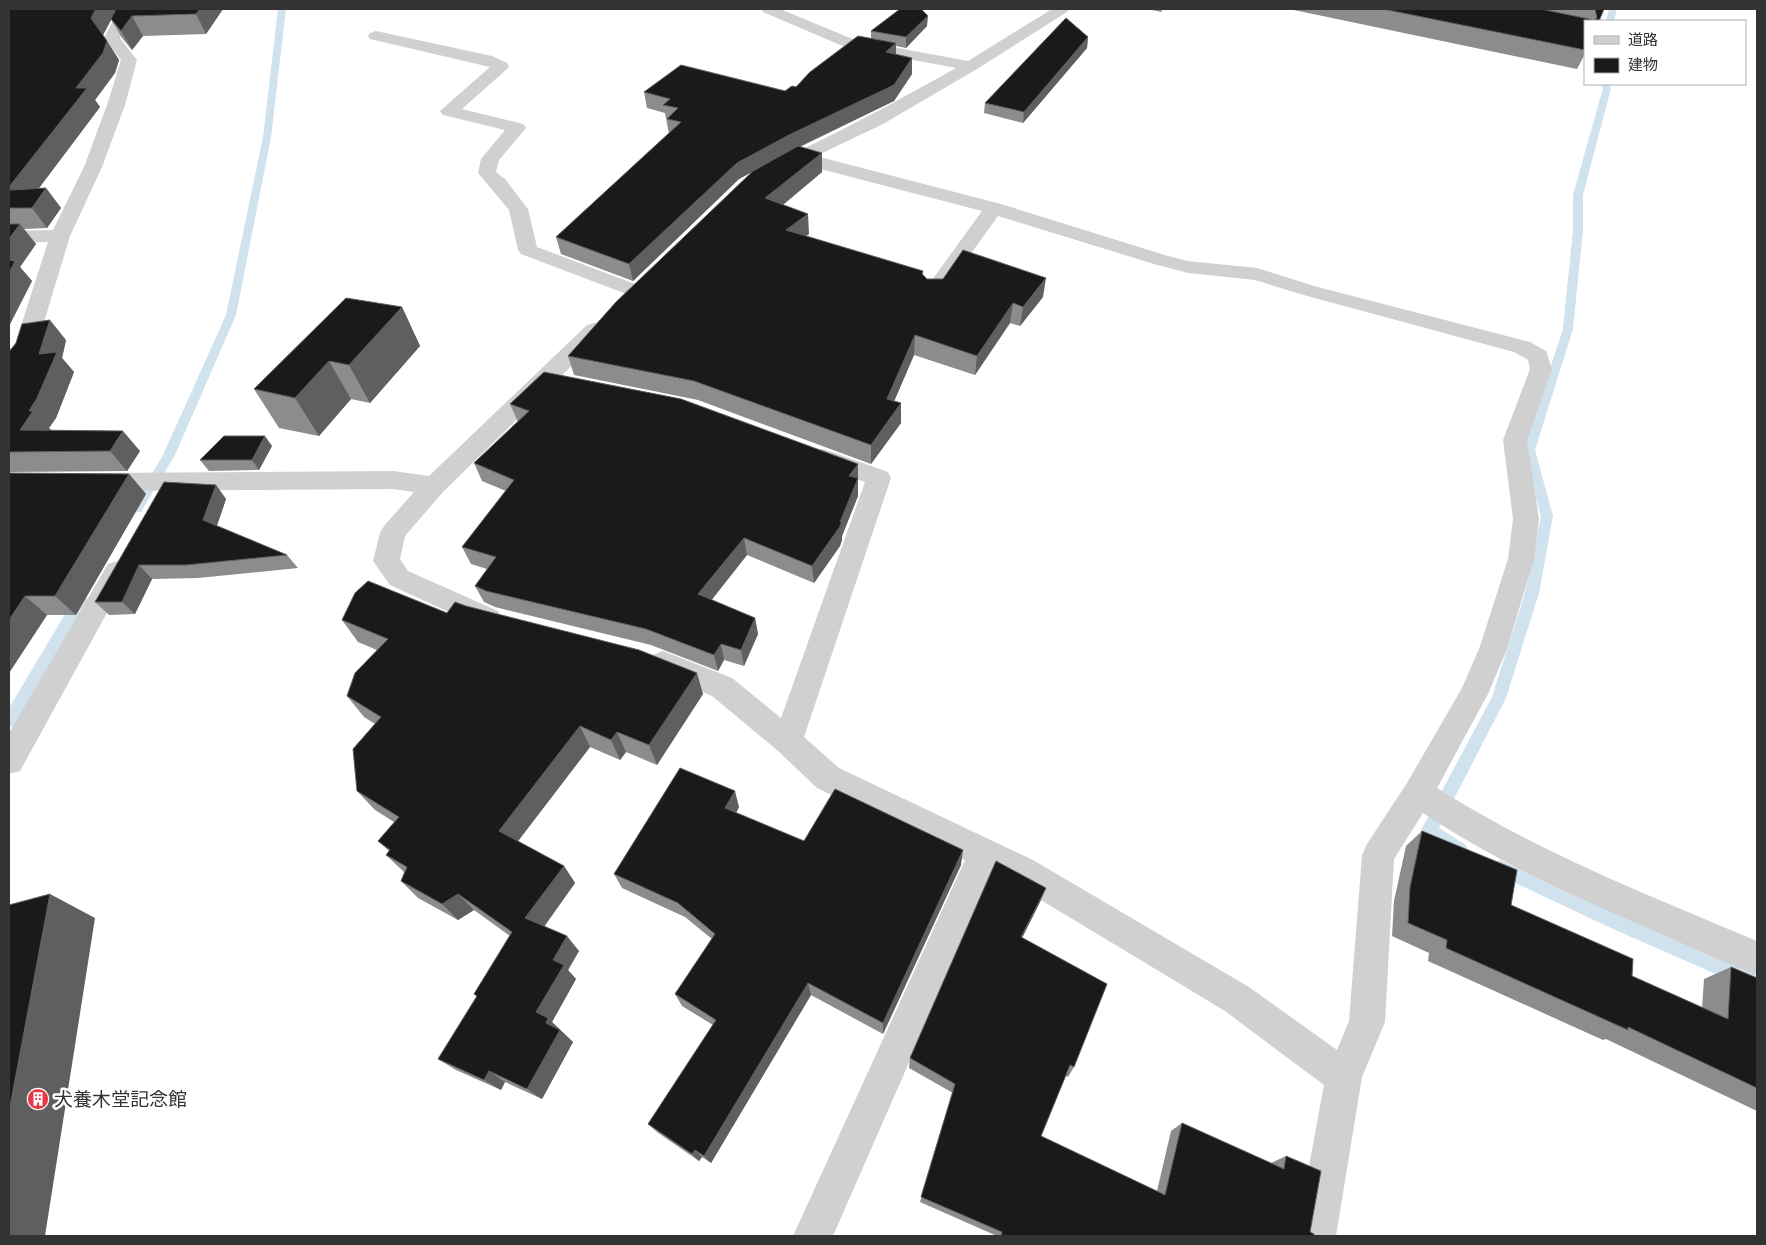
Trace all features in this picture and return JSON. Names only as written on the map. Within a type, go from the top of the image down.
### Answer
[{"type":"street","points":[[12,370],[21,362],[60,236],[93,167],[116,105],[129,60],[112,38],[126,9]]},
{"type":"street","points":[[768,9],[851,44],[971,66]]},
{"type":"street","points":[[764,175],[797,157],[877,120],[971,66],[1062,9]]},
{"type":"street","points":[[376,36],[492,61],[502,66],[449,111],[517,128],[490,159],[486,173],[498,183],[518,209],[528,250],[643,284],[622,304]]},
{"type":"street","points":[[797,157],[994,208],[1160,260],[1188,266],[1257,274],[1307,290],[1522,347],[1538,356],[1541,369],[1515,440],[1526,519],[1521,559],[1490,658],[1474,694],[1434,804],[1378,854],[1367,1022],[1344,1077],[1316,1236]]},
{"type":"street","points":[[934,292],[994,208]]},
{"type":"street","points":[[9,238],[60,236]]},
{"type":"street","points":[[517,626],[488,619],[400,578],[386,561],[393,533],[434,486],[608,318]]},
{"type":"street","points":[[544,379],[573,385]]},
{"type":"street","points":[[788,741],[879,478],[798,448]]},
{"type":"street","points":[[76,483],[393,480],[434,486]]},
{"type":"street","points":[[154,507],[158,482]]},
{"type":"street","points":[[9,761],[129,550]]},
{"type":"street","points":[[641,656],[722,687],[788,741],[828,778],[1022,871],[1237,998],[1344,1077]]},
{"type":"street","points":[[1434,804],[1535,861],[1757,958]]},
{"type":"street","points":[[813,1236],[985,853]]},
{"type":"building","points":[[9,9],[96,9],[91,18],[107,41],[103,53],[76,88],[87,88],[9,187]]},
{"type":"building","points":[[116,9],[200,9],[196,14],[132,16],[121,31],[111,19]]},
{"type":"building","points":[[900,9],[921,9],[928,16],[906,37],[871,31]]},
{"type":"building","points":[[1383,9],[1541,9],[1594,20],[1584,20],[1584,50]]},
{"type":"building","points":[[1595,9],[1604,9],[1599,20],[1594,20],[1597,18]]},
{"type":"building","points":[[1066,18],[1088,37],[1024,112],[985,103]]},
{"type":"building","points":[[858,36],[896,43],[886,52],[912,58],[894,85],[789,135],[737,163],[629,264],[556,237],[681,122],[667,119],[678,108],[663,105],[670,99],[644,92],[681,65],[785,91],[792,86],[796,87],[810,72]]},
{"type":"building","points":[[798,146],[822,153],[765,198],[808,214],[786,230],[923,271],[922,274],[927,279],[943,279],[963,250],[1046,278],[1023,307],[1013,303],[977,356],[915,335],[887,399],[901,403],[871,445],[694,381],[568,356],[616,302],[753,171]]},
{"type":"building","points":[[46,188],[32,208],[9,208],[9,190]]},
{"type":"building","points":[[9,224],[20,224],[9,239]]},
{"type":"building","points":[[9,260],[15,261],[9,273]]},
{"type":"building","points":[[346,298],[402,307],[349,365],[329,361],[295,398],[254,389]]},
{"type":"building","points":[[50,320],[39,354],[57,352],[37,398],[29,411],[33,411],[20,430],[123,431],[110,451],[9,452],[9,352],[16,343],[22,324]]},
{"type":"building","points":[[544,372],[681,399],[858,464],[849,476],[858,478],[840,522],[842,522],[812,566],[744,538],[698,594],[755,618],[741,650],[721,644],[714,655],[646,629],[486,591],[475,586],[496,557],[462,547],[514,480],[474,463],[529,411],[510,404]]},
{"type":"building","points":[[224,436],[265,436],[252,460],[200,460]]},
{"type":"building","points":[[9,473],[129,474],[55,596],[25,596],[9,620]]},
{"type":"building","points":[[164,482],[216,485],[203,520],[287,555],[186,565],[139,565],[122,602],[95,602]]},
{"type":"building","points":[[368,581],[447,613],[455,602],[639,650],[697,673],[649,745],[617,732],[611,740],[580,726],[499,831],[564,866],[525,918],[567,936],[553,960],[564,965],[536,1012],[548,1018],[546,1023],[560,1030],[527,1089],[489,1071],[484,1080],[438,1059],[477,996],[474,994],[512,932],[458,894],[442,904],[401,881],[407,867],[386,855],[390,850],[378,841],[399,817],[357,791],[353,749],[381,717],[347,696],[355,673],[388,639],[342,620],[355,593]]},
{"type":"building","points":[[680,768],[735,791],[725,808],[804,841],[835,789],[963,850],[883,1023],[808,983],[704,1156],[695,1150],[692,1154],[648,1124],[716,1020],[675,994],[715,934],[678,903],[614,874]]},
{"type":"building","points":[[1422,831],[1517,870],[1511,905],[1633,959],[1632,976],[1728,1019],[1731,967],[1757,978],[1757,1088],[1628,1027],[1628,1030],[1446,948],[1447,940],[1408,923],[1410,887]]},
{"type":"building","points":[[996,861],[1046,888],[1021,937],[1107,984],[1074,1067],[1070,1065],[1041,1136],[1165,1195],[1182,1123],[1284,1169],[1286,1156],[1321,1171],[1310,1232],[1314,1236],[1001,1236],[1002,1232],[921,1197],[955,1084],[910,1058]]},
{"type":"building","points":[[50,894],[9,1112],[9,905]]},
{"type":"waterway","points":[[137,509],[169,455],[231,315],[267,137],[282,9]]},
{"type":"waterway","points":[[1610,20],[1613,9]]},
{"type":"waterway","points":[[1460,850],[1429,830],[1499,698],[1532,593],[1547,516],[1529,450],[1568,329],[1578,230],[1578,195],[1607,88],[1605,85]]},
{"type":"waterway","points":[[9,721],[81,600]]},
{"type":"waterway","points":[[1500,868],[1619,923],[1757,983]]},
{"type":"place","name":"犬養木堂記念館","points":[[38,1099]]}]
